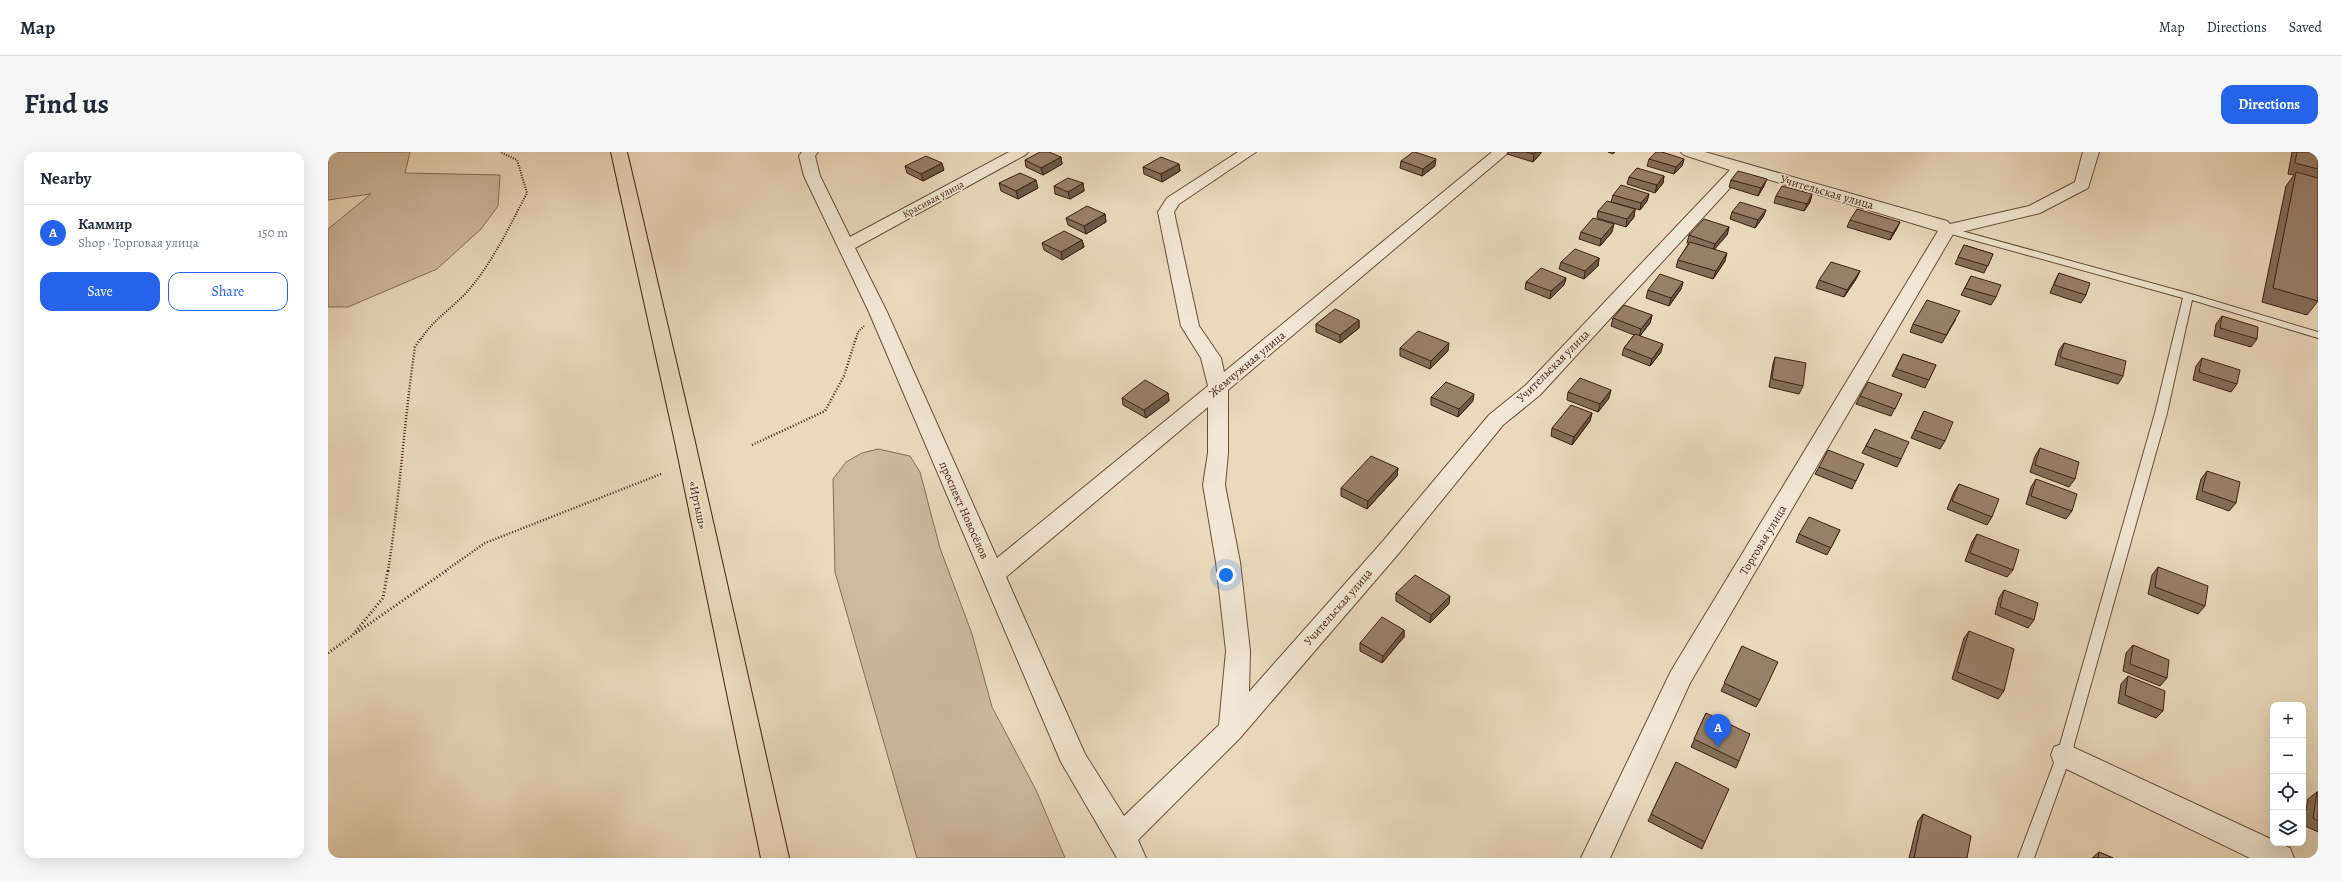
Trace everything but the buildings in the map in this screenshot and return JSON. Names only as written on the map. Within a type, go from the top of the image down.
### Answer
[{"type":"highway","name":"«Иртыш»","points":[[619,152],[685,442],[775,858]]},
{"type":"street","name":"Красивая улица","points":[[846,246],[1020,152]]},
{"type":"street","points":[[1231,730],[1235,705],[1238,651],[1228,562],[1214,485],[1218,453],[1218,388],[1212,358],[1190,326],[1166,212],[1173,201],[1248,152]]},
{"type":"street","name":"Жемчужная улица","points":[[993,575],[1501,152]]},
{"type":"street","points":[[1689,152],[1746,170]]},
{"type":"street","points":[[1947,230],[2034,210],[2082,186],[2091,152]]},
{"type":"street","name":"проспект Новосёлов","points":[[809,154],[812,176],[878,312],[1075,762],[1122,837],[1132,858]]},
{"type":"street","name":"Учительская улица","points":[[1122,837],[1231,730],[1391,547],[1496,420],[1533,390],[1736,173],[1746,170],[1775,176],[1941,225],[1947,230]]},
{"type":"street","name":"Торговая улица","points":[[1595,858],[1680,678],[1947,230]]},
{"type":"street","points":[[2064,756],[2280,858]]},
{"type":"lane","points":[[1947,230],[2188,296],[2318,335]]},
{"type":"lane","points":[[2026,858],[2064,756],[2161,413],[2188,296]]},
{"type":"lane","points":[[763,802],[770,858]]},
{"type":"path","points":[[352,636],[383,598],[398,508],[405,415],[415,347],[431,324],[466,293],[480,275],[497,250],[528,193],[517,160],[500,152]]},
{"type":"path","points":[[752,445],[825,411],[844,376],[858,332],[878,312]]},
{"type":"path","points":[[328,654],[485,543],[661,474]]},
{"type":"shaded area","points":[[328,152],[410,152],[405,173],[500,175],[498,206],[481,229],[437,269],[348,307],[328,307],[328,229],[371,194],[328,200]]},
{"type":"shaded area","points":[[878,449],[910,456],[920,472],[940,548],[972,634],[992,707],[1036,790],[1065,858],[917,858],[835,572],[833,479],[846,462],[862,453]]},
{"type":"place","name":"Каммир","points":[[1718,747]]}]
